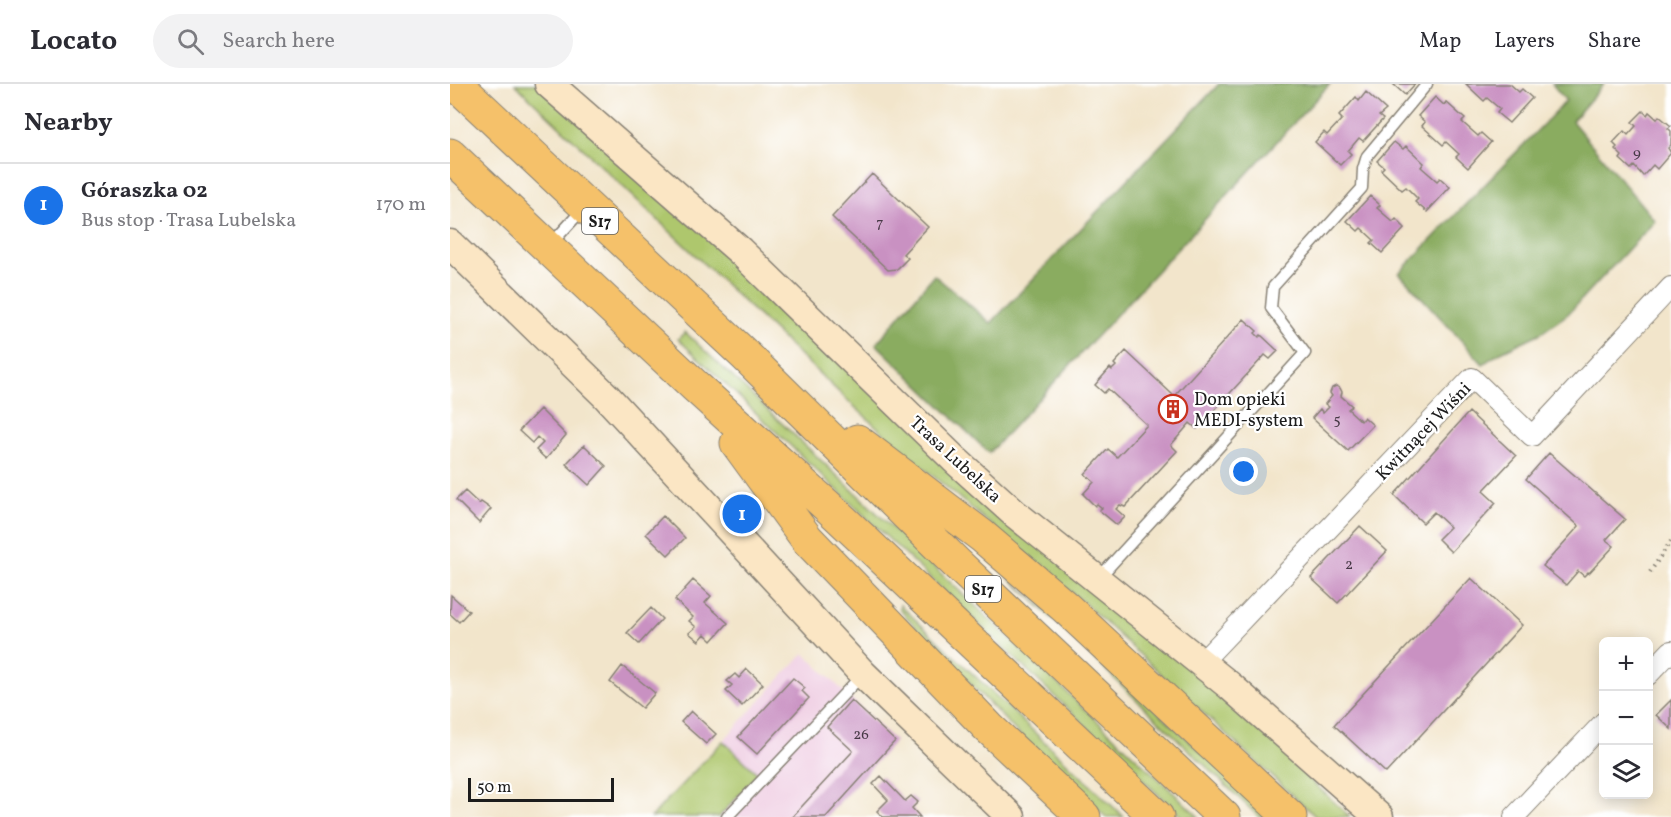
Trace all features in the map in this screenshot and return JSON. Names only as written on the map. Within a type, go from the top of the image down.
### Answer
[{"type":"highway","name":"S17","points":[[456,84],[746,356],[956,563],[1224,817]]},
{"type":"highway","name":"S17","points":[[450,155],[694,386],[836,514],[1157,817]]},
{"type":"highway","points":[[746,356],[982,536],[1057,600],[1290,817]]},
{"type":"highway","points":[[694,386],[807,539],[989,728],[1084,817]]},
{"type":"street","name":"Trasa Lubelska","points":[[549,84],[733,245],[1005,506],[1201,663],[1296,742],[1379,817]]},
{"type":"street","points":[[450,244],[606,396],[863,674],[1011,817]]},
{"type":"street","name":"Kwitnącej Wiśni","points":[[1201,663],[1472,378],[1532,436],[1671,287]]},
{"type":"street","points":[[1653,670],[1671,651]]},
{"type":"street","points":[[1514,817],[1599,727]]},
{"type":"lane","points":[[1097,580],[1305,353],[1271,308],[1273,286],[1362,188],[1363,169],[1367,156],[1427,84]]},
{"type":"lane","points":[[548,248],[585,207]]},
{"type":"lane","points":[[727,817],[863,674]]},
{"type":"path","points":[[1650,572],[1671,541]]},
{"type":"shaded area","points":[[804,653],[895,741],[826,817],[719,817],[758,774],[723,741]]},
{"type":"green space","points":[[515,84],[536,84],[1310,767],[1305,775],[1350,817],[1316,817],[1084,603],[900,448],[845,398]]},
{"type":"green space","points":[[1219,84],[1330,84],[989,453],[876,344],[934,275],[991,323]]},
{"type":"green space","points":[[1552,84],[1604,84],[1572,121],[1655,221],[1568,314],[1541,333],[1501,352],[1483,364],[1399,273],[1566,101]]},
{"type":"green space","points":[[685,332],[1199,817],[1182,817],[678,339]]},
{"type":"green space","points":[[982,552],[1273,817],[1259,817]]},
{"type":"green space","points":[[900,605],[1124,817],[1106,817],[1034,750],[899,609]]},
{"type":"green space","points":[[723,741],[758,774],[719,817],[651,817]]},
{"type":"building","points":[[1393,84],[1415,84],[1405,95]]},
{"type":"building","points":[[1466,84],[1510,84],[1519,92],[1522,89],[1532,98],[1509,123],[1497,113],[1500,109],[1487,98],[1484,101]]},
{"type":"building","points":[[1366,92],[1386,110],[1379,116],[1383,119],[1363,141],[1359,138],[1348,151],[1351,154],[1340,165],[1315,142],[1324,132],[1327,135],[1342,119],[1339,116],[1356,97],[1359,101]]},
{"type":"building","points":[[1435,97],[1444,105],[1446,102],[1465,119],[1462,122],[1478,136],[1481,133],[1491,142],[1468,168],[1456,157],[1459,154],[1446,142],[1443,145],[1422,126],[1425,122],[1418,116]]},
{"type":"building","points":[[1643,111],[1647,115],[1649,112],[1657,119],[1659,116],[1671,126],[1668,128],[1671,131],[1671,145],[1668,148],[1671,153],[1657,169],[1653,165],[1643,176],[1634,166],[1631,169],[1620,159],[1622,156],[1613,143],[1624,131],[1628,135],[1636,126],[1632,122]]},
{"type":"building","points":[[1394,142],[1403,149],[1406,146],[1424,163],[1421,167],[1437,181],[1440,178],[1450,187],[1427,212],[1415,202],[1418,199],[1406,187],[1402,190],[1381,170],[1384,167],[1377,161]]},
{"type":"building","points":[[872,174],[928,227],[903,254],[908,258],[897,269],[888,270],[832,217]]},
{"type":"building","points":[[1370,196],[1380,205],[1377,208],[1393,222],[1396,219],[1405,228],[1382,253],[1371,243],[1374,240],[1361,228],[1358,231],[1347,221]]},
{"type":"building","name":"Dom opieki MEDI-system","points":[[1244,319],[1257,331],[1255,333],[1259,337],[1261,335],[1278,351],[1270,359],[1265,355],[1197,429],[1190,423],[1171,445],[1177,451],[1125,507],[1120,505],[1116,509],[1125,517],[1117,525],[1099,510],[1102,508],[1097,504],[1095,506],[1083,494],[1094,482],[1085,474],[1108,449],[1117,457],[1147,425],[1108,389],[1104,393],[1095,385],[1110,368],[1112,370],[1116,366],[1114,364],[1126,351],[1174,396]]},
{"type":"building","points":[[1336,386],[1342,392],[1341,396],[1352,406],[1348,409],[1361,421],[1364,417],[1373,425],[1348,451],[1312,418],[1320,409],[1323,413],[1329,407],[1325,404],[1332,396],[1330,393],[1332,388]]},
{"type":"building","points":[[540,409],[566,435],[546,459],[536,450],[543,443],[537,437],[532,443],[519,431]]},
{"type":"building","points":[[1469,412],[1516,456],[1483,491],[1496,503],[1451,552],[1438,539],[1450,527],[1434,512],[1423,523],[1394,495]]},
{"type":"building","points":[[584,445],[606,466],[589,485],[566,464]]},
{"type":"building","points":[[1549,453],[1625,519],[1606,540],[1614,546],[1589,573],[1584,576],[1578,571],[1566,585],[1543,566],[1579,526],[1526,479]]},
{"type":"building","points":[[465,491],[479,504],[481,502],[491,509],[479,523],[456,500]]},
{"type":"building","points":[[663,516],[685,538],[668,555],[646,534]]},
{"type":"building","points":[[1360,526],[1387,551],[1338,603],[1311,578]]},
{"type":"building","points":[[1471,578],[1522,625],[1386,773],[1334,725]]},
{"type":"building","points":[[693,580],[711,596],[705,603],[728,623],[712,641],[705,634],[699,641],[689,633],[696,627],[689,621],[693,617],[675,600]]},
{"type":"building","points":[[451,595],[469,611],[459,622],[450,614]]},
{"type":"building","points":[[651,608],[662,619],[639,644],[627,633]]},
{"type":"building","points":[[622,666],[655,693],[642,708],[610,682]]},
{"type":"building","points":[[747,669],[763,684],[742,706],[726,691],[732,685],[727,681],[735,674],[739,678]]},
{"type":"building","points":[[793,678],[805,688],[802,691],[809,698],[757,754],[738,737]]},
{"type":"building","points":[[851,700],[895,741],[826,817],[792,817],[853,751],[827,727]]},
{"type":"building","points":[[1671,700],[1671,729],[1656,715]]},
{"type":"building","points":[[691,711],[716,734],[706,744],[681,722]]},
{"type":"building","points":[[881,776],[905,801],[911,796],[918,802],[912,808],[920,817],[883,817],[877,811],[888,800],[873,784]]},
{"type":"place","name":"Dom opieki MEDI-system","points":[[1173,409]]},
{"type":"place","name":"Góraszka 02","points":[[742,514]]}]
